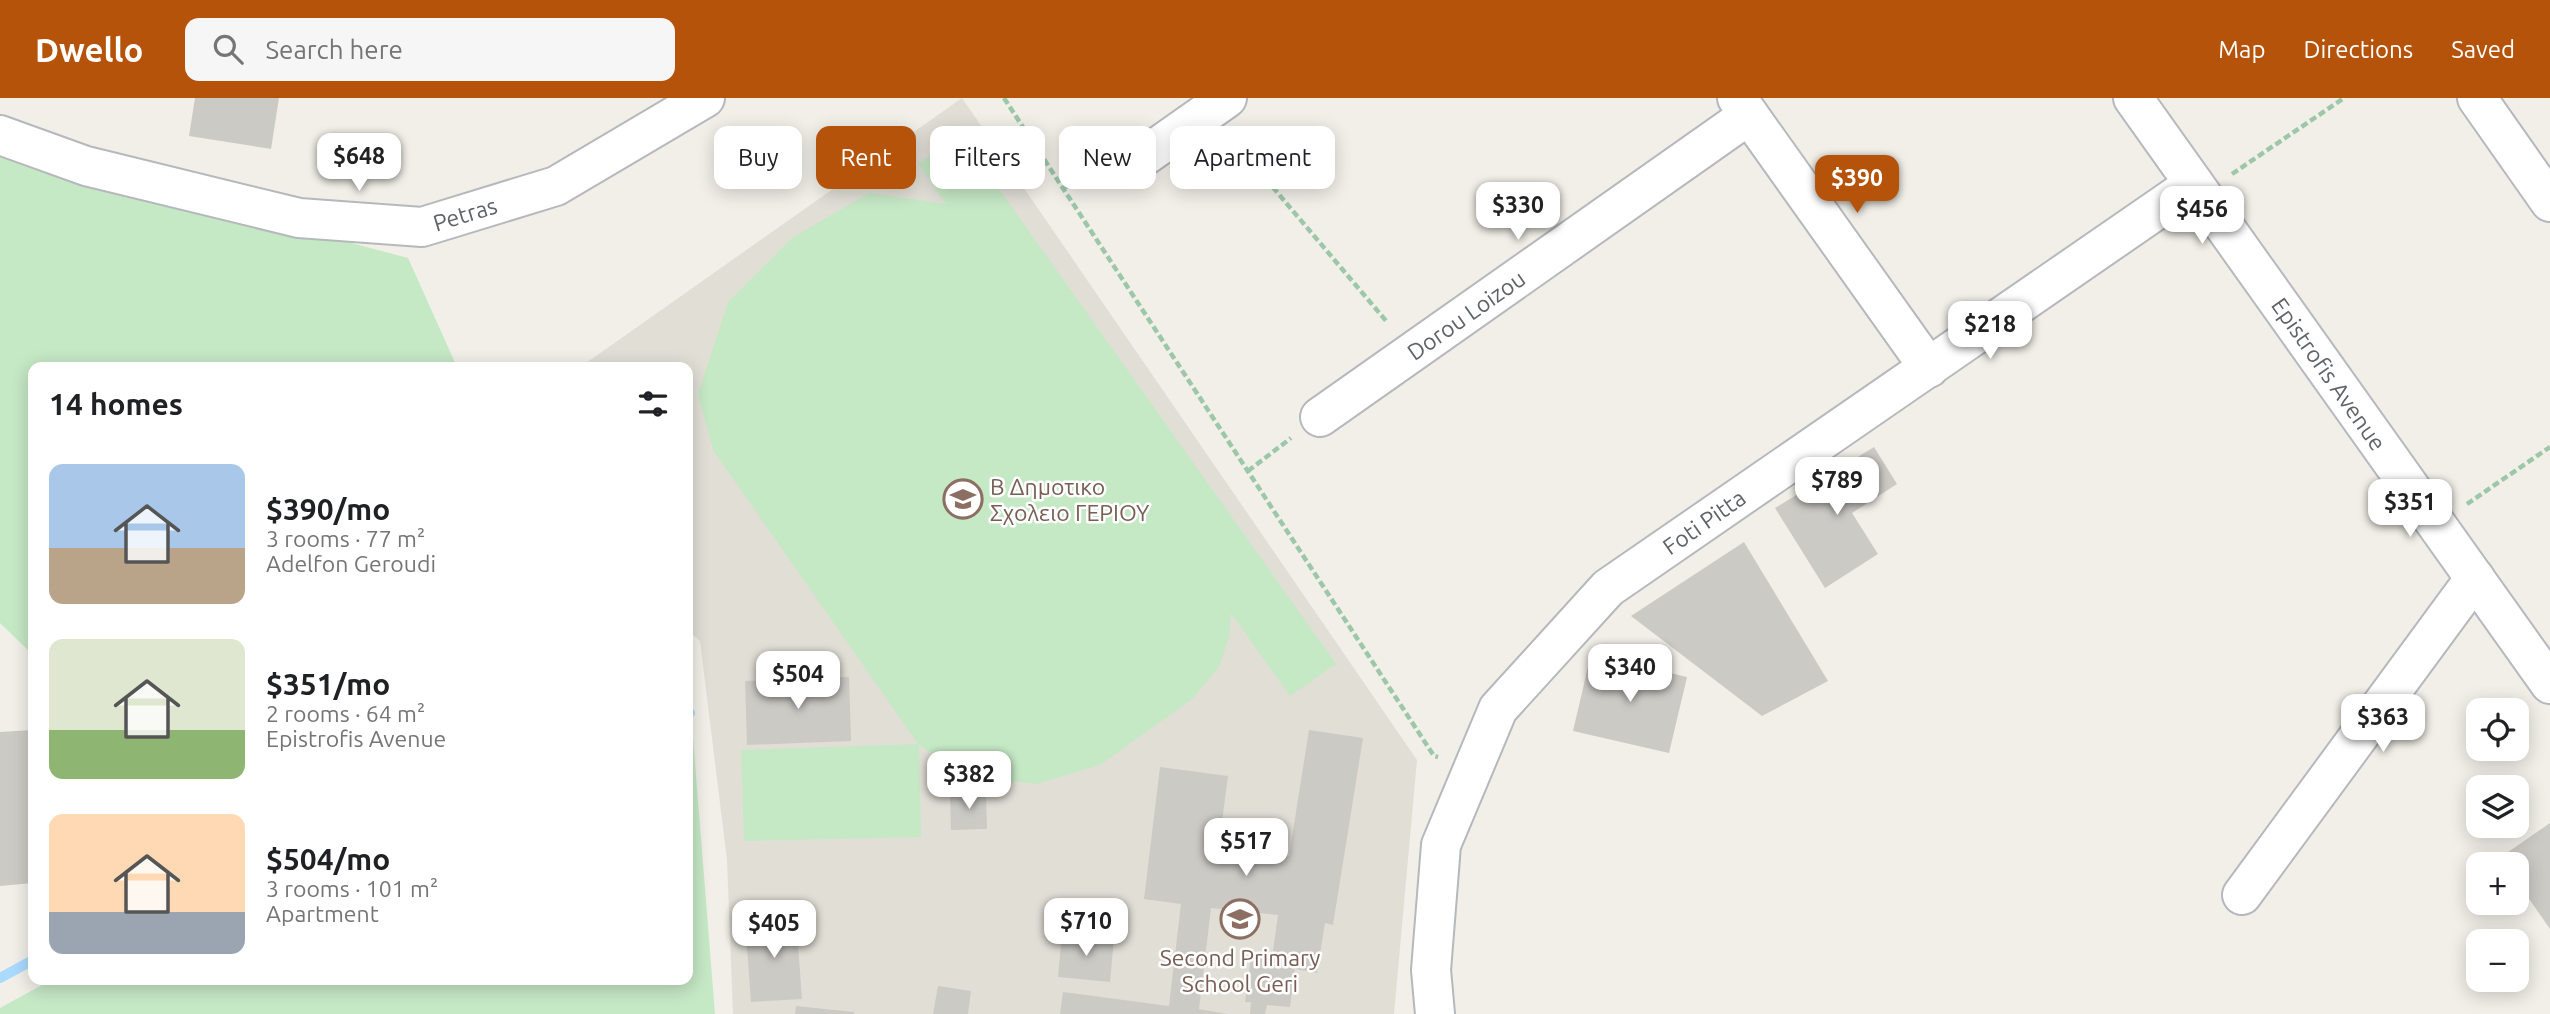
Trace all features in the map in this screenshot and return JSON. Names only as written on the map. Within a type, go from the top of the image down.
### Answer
[{"type":"street","name":"Petras","points":[[0,135],[86,166],[299,218],[422,227],[556,186],[705,98]]},
{"type":"street","name":"Epistrofis Avenue","points":[[2133,98],[2550,684]]},
{"type":"street","points":[[2477,98],[2550,202]]},
{"type":"street","points":[[1156,148],[1218,105]]},
{"type":"street","points":[[1743,106],[1929,368]]},
{"type":"street","name":"Dorou Loizou","points":[[1320,417],[1412,352],[1743,106]]},
{"type":"street","name":"Foti Pitta","points":[[1435,1014],[1431,970],[1441,845],[1498,709],[1608,588],[1929,368],[2198,189]]},
{"type":"street","points":[[2242,895],[2475,578]]},
{"type":"path","points":[[1004,98],[1434,755],[1472,772]]},
{"type":"path","points":[[2198,189],[2344,98]]},
{"type":"path","points":[[1218,105],[1412,352]]},
{"type":"path","points":[[1248,471],[1320,417]]},
{"type":"path","points":[[2437,525],[2550,447]]},
{"type":"shaded area","name":"Β Δημοτικο Σχολειο ΓΕΡΙΟΥ","points":[[962,98],[981,126],[930,126],[930,189],[1025,189],[1417,760],[1394,1014],[733,1014],[727,860],[700,641],[693,635],[693,362],[588,362],[833,189],[916,189],[916,130]]},
{"type":"green space","points":[[0,150],[408,258],[455,362],[28,362],[28,650],[0,623]]},
{"type":"green space","points":[[930,155],[930,181],[918,164]]},
{"type":"green space","points":[[936,189],[999,189],[1336,664],[1290,696],[1231,613],[1229,637],[1219,667],[1192,699],[1100,765],[1036,784],[967,776],[919,745],[921,837],[744,841],[741,750],[918,744],[713,450],[698,394],[728,302],[792,238],[869,193],[946,204]]},
{"type":"green space","points":[[693,738],[715,1014],[0,1014],[0,1008],[42,985],[693,985]]},
{"type":"building","points":[[195,98],[279,98],[271,149],[189,136]]},
{"type":"building","points":[[1874,447],[1897,484],[1852,513],[1878,554],[1825,588],[1775,508]]},
{"type":"building","points":[[1744,542],[1828,681],[1762,716],[1631,616]]},
{"type":"building","points":[[1591,654],[1687,677],[1669,753],[1573,731]]},
{"type":"building","points":[[849,677],[851,741],[747,745],[745,681]]},
{"type":"building","points":[[28,730],[28,883],[0,886],[0,732]]},
{"type":"building","points":[[1309,730],[1363,738],[1333,925],[1325,923],[1317,973],[1295,969],[1290,1007],[1267,1005],[1265,1014],[1250,1014],[1251,1002],[1245,1002],[1251,957],[1272,958],[1278,915],[1211,908],[1199,1009],[1228,1014],[1060,1014],[1063,992],[1169,1006],[1181,904],[1144,899],[1160,767],[1228,776],[1219,845],[1289,856]]},
{"type":"building","points":[[986,792],[987,829],[951,830],[950,793]]},
{"type":"building","points":[[2550,823],[2550,929],[2529,899],[2529,852],[2508,852]]},
{"type":"building","points":[[796,917],[802,999],[751,1002],[745,920]]},
{"type":"building","points":[[1062,933],[1114,938],[1110,982],[1058,977]]},
{"type":"building","points":[[938,986],[971,991],[968,1014],[933,1014]]},
{"type":"building","points":[[796,1006],[854,1012],[854,1014],[795,1014]]},
{"type":"waterway","points":[[0,978],[28,963]]},
{"type":"place","name":"Β Δημοτικο Σχολειο ΓΕΡΙΟΥ","points":[[963,499]]},
{"type":"place","name":"Second Primary School Geri","points":[[1240,919]]}]
